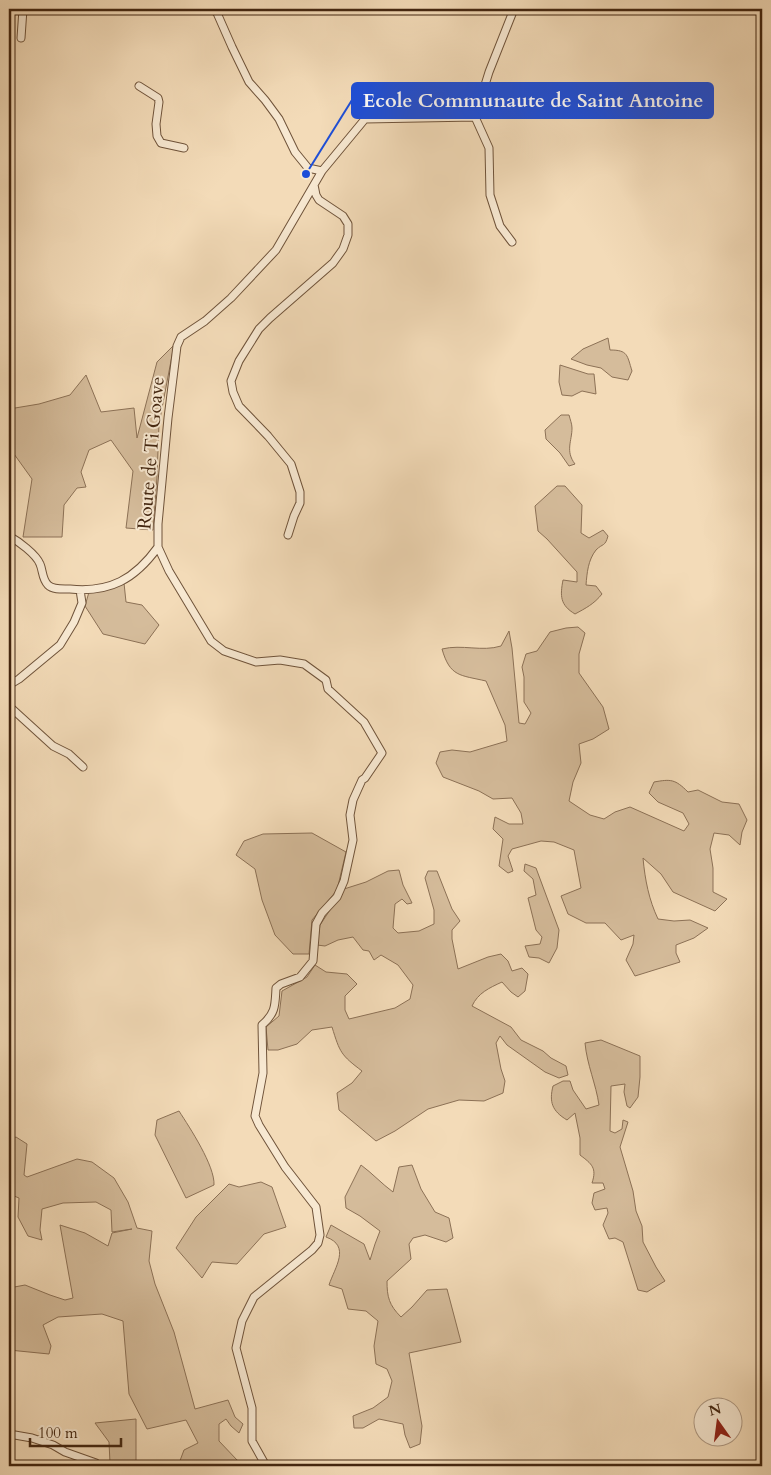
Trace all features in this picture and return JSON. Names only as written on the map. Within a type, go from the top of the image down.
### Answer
[{"type":"street","points":[[20,38],[23,9]]},
{"type":"street","points":[[213,9],[249,82],[279,119],[294,152],[308,168],[322,171]]},
{"type":"street","points":[[512,242],[500,226],[490,195],[489,148],[475,117],[489,72],[514,9]]},
{"type":"street","points":[[139,86],[158,98],[159,107],[156,124],[161,143],[184,148]]},
{"type":"street","name":"Route de Ti Goave","points":[[266,1466],[252,1441],[252,1408],[236,1348],[242,1321],[254,1297],[312,1250],[318,1243],[320,1235],[316,1207],[285,1167],[259,1126],[255,1116],[263,1074],[262,1025],[274,1012],[276,988],[281,984],[300,977],[313,961],[316,924],[322,913],[337,896],[344,881],[352,847],[353,833],[350,815],[353,800],[362,780],[382,753],[364,722],[328,689],[326,680],[304,664],[280,660],[256,662],[224,651],[211,641],[168,572],[158,547],[158,524],[168,418],[178,346],[181,337],[205,321],[231,298],[276,250],[322,171],[365,119],[475,117]]},
{"type":"street","points":[[288,535],[300,503],[300,492],[291,464],[239,406],[231,381],[239,361],[259,329],[333,263],[343,249],[348,235],[348,224],[343,216],[319,200],[314,185]]},
{"type":"street","points":[[9,536],[18,541],[40,563],[46,584],[52,587],[80,590],[107,588],[119,583],[138,571],[158,547]]},
{"type":"street","points":[[9,686],[60,645],[74,622],[82,603],[80,590]]},
{"type":"street","points":[[9,706],[53,746],[69,754],[83,767]]},
{"type":"street","points":[[9,1434],[32,1438],[53,1445],[100,1466]]},
{"type":"shaded area","points":[[608,338],[610,350],[624,352],[628,357],[632,371],[628,380],[612,377],[601,368],[571,359],[583,349]]},
{"type":"shaded area","points":[[174,345],[159,424],[153,530],[126,528],[133,471],[111,440],[89,450],[81,472],[86,487],[77,488],[64,505],[62,537],[23,537],[32,479],[9,447],[9,409],[39,404],[70,395],[86,375],[101,412],[134,408],[137,438],[157,362]]},
{"type":"shaded area","points":[[560,365],[588,374],[594,374],[596,394],[582,391],[572,396],[562,395],[559,382]]},
{"type":"shaded area","points":[[561,415],[569,415],[572,425],[570,455],[575,464],[569,466],[560,453],[546,439],[545,430]]},
{"type":"shaded area","points":[[557,486],[565,486],[582,505],[581,533],[589,538],[603,530],[608,536],[605,543],[593,554],[586,585],[596,586],[602,594],[593,603],[575,614],[564,604],[562,591],[563,580],[577,582],[577,572],[538,531],[535,506]]},
{"type":"shaded area","points":[[124,583],[126,602],[142,605],[159,625],[145,644],[103,634],[85,606],[89,592]]},
{"type":"shaded area","points":[[578,627],[585,633],[579,654],[579,673],[603,707],[609,729],[593,739],[579,744],[581,763],[573,782],[569,801],[590,815],[604,819],[615,812],[630,807],[684,831],[689,824],[683,813],[658,802],[649,793],[654,782],[669,780],[676,782],[688,792],[698,790],[722,802],[739,804],[747,820],[742,832],[740,845],[729,835],[714,833],[710,849],[713,868],[713,892],[727,899],[715,911],[673,892],[661,874],[643,858],[648,890],[658,919],[690,920],[708,928],[694,938],[676,945],[676,953],[680,962],[635,976],[626,960],[633,944],[634,935],[621,940],[605,923],[586,923],[568,914],[561,896],[581,888],[574,850],[554,842],[541,841],[512,849],[508,856],[513,871],[508,873],[499,866],[503,839],[493,829],[495,817],[509,824],[523,824],[521,813],[512,798],[493,799],[479,791],[443,777],[436,763],[440,752],[452,750],[470,752],[507,741],[505,725],[486,681],[457,673],[449,665],[442,649],[457,647],[494,648],[501,646],[509,631],[519,723],[525,724],[531,713],[524,702],[522,667],[526,654],[537,651],[550,632]]},
{"type":"shaded area","points":[[312,833],[346,852],[337,890],[312,920],[309,954],[293,954],[275,935],[262,900],[255,869],[236,855],[244,841],[263,834]]},
{"type":"shaded area","points":[[525,864],[536,868],[559,930],[557,948],[549,963],[539,958],[529,957],[525,946],[540,944],[542,937],[536,930],[528,898],[536,895],[533,879],[524,871]]},
{"type":"shaded area","points":[[399,870],[403,885],[412,903],[407,904],[402,899],[395,904],[393,928],[398,933],[419,931],[434,924],[434,910],[425,878],[428,871],[437,871],[452,909],[460,921],[452,930],[458,969],[501,954],[508,961],[512,971],[522,968],[528,974],[525,991],[518,997],[502,982],[481,994],[472,1006],[511,1027],[521,1040],[566,1066],[568,1075],[559,1078],[545,1072],[507,1045],[500,1036],[496,1043],[505,1081],[503,1093],[484,1101],[459,1100],[428,1109],[376,1141],[339,1110],[337,1093],[352,1083],[362,1071],[342,1053],[332,1027],[312,1030],[297,1044],[278,1050],[268,1050],[266,1027],[279,1016],[282,991],[307,977],[315,965],[326,972],[347,974],[357,984],[345,996],[345,1010],[349,1019],[395,1008],[410,999],[413,985],[398,965],[381,955],[374,960],[369,951],[363,950],[353,937],[338,940],[325,946],[317,945],[320,925],[344,889],[366,882],[388,871]]},
{"type":"shaded area","points":[[601,1040],[640,1056],[638,1097],[630,1108],[627,1106],[624,1092],[625,1084],[611,1086],[610,1131],[615,1133],[622,1129],[623,1120],[628,1122],[620,1147],[633,1191],[636,1211],[642,1226],[643,1242],[665,1281],[647,1292],[638,1290],[623,1242],[615,1238],[609,1239],[603,1225],[608,1213],[607,1208],[595,1210],[592,1203],[594,1193],[605,1189],[603,1183],[592,1183],[594,1170],[588,1161],[580,1155],[580,1138],[575,1113],[567,1120],[555,1110],[551,1097],[553,1086],[563,1081],[570,1081],[573,1090],[586,1109],[599,1105],[585,1043]]},
{"type":"shaded area","points":[[179,1111],[206,1158],[214,1185],[186,1198],[155,1135],[157,1120]]},
{"type":"shaded area","points":[[16,1137],[27,1144],[24,1175],[27,1177],[77,1159],[92,1162],[114,1178],[128,1202],[137,1228],[152,1231],[149,1261],[155,1284],[174,1332],[195,1409],[228,1400],[235,1417],[243,1424],[239,1433],[226,1419],[219,1424],[219,1441],[245,1466],[178,1466],[184,1450],[198,1443],[186,1420],[147,1429],[129,1394],[123,1321],[102,1314],[58,1317],[43,1325],[51,1346],[49,1354],[9,1350],[9,1288],[25,1285],[65,1300],[73,1298],[60,1225],[85,1233],[108,1246],[112,1233],[132,1229],[112,1232],[111,1210],[96,1202],[63,1203],[42,1209],[40,1230],[42,1240],[28,1236],[18,1217],[19,1198],[9,1194],[9,1140]]},
{"type":"shaded area","points":[[361,1165],[393,1192],[399,1167],[412,1165],[421,1189],[435,1212],[449,1218],[453,1238],[446,1242],[425,1235],[413,1238],[409,1244],[411,1259],[387,1281],[390,1300],[394,1309],[401,1317],[427,1290],[447,1289],[461,1342],[409,1353],[422,1426],[420,1444],[410,1448],[403,1424],[379,1419],[363,1428],[354,1428],[353,1416],[373,1408],[388,1397],[392,1381],[387,1369],[376,1364],[374,1346],[378,1321],[366,1311],[348,1309],[342,1289],[329,1285],[340,1251],[334,1241],[326,1237],[331,1225],[364,1244],[370,1260],[380,1231],[346,1208],[345,1197]]},
{"type":"shaded area","points":[[261,1182],[272,1187],[286,1227],[264,1234],[237,1264],[212,1262],[202,1278],[176,1248],[196,1217],[229,1184],[239,1187]]},
{"type":"shaded area","points":[[136,1419],[136,1463],[110,1463],[109,1442],[95,1423]]},
{"type":"place","name":"Ecole Communaute de Saint Antoine","points":[[306,174]]}]
